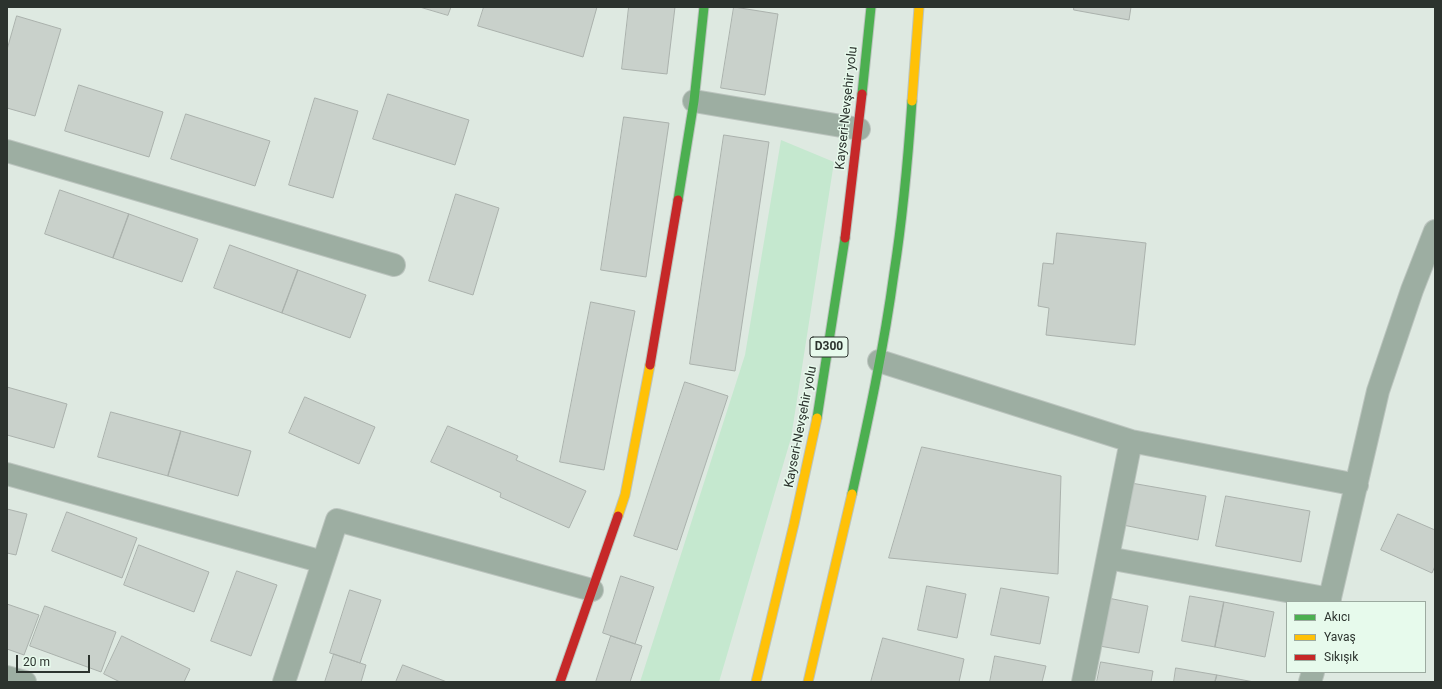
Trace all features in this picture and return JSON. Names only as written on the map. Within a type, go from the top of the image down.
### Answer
[{"type":"main road","points":[[560,682],[626,495],[654,345],[694,101],[704,7]]},
{"type":"main road","name":"Kayseri-Nevşehir yolu","points":[[756,682],[815,426],[838,292],[871,7]]},
{"type":"main road","points":[[808,682],[850,508],[879,361],[896,262],[906,179],[920,7]]},
{"type":"street","points":[[694,101],[858,129]]},
{"type":"street","points":[[7,151],[394,265]]},
{"type":"street","points":[[1108,558],[1329,601],[1378,391],[1412,290],[1435,231]]},
{"type":"street","points":[[879,361],[1131,441],[1357,486]]},
{"type":"street","points":[[1083,682],[1131,441]]},
{"type":"street","points":[[7,474],[323,562]]},
{"type":"street","points":[[284,682],[337,520],[592,590]]},
{"type":"street","points":[[7,677],[25,682]]},
{"type":"green space","points":[[781,140],[834,162],[791,438],[719,682],[640,682],[745,355]]},
{"type":"building","points":[[420,7],[451,7],[448,15]]},
{"type":"building","points":[[484,7],[597,7],[583,57],[478,26]]},
{"type":"building","points":[[629,7],[675,7],[667,74],[622,69]]},
{"type":"building","points":[[734,7],[778,14],[765,95],[721,88]]},
{"type":"building","points":[[1074,7],[1131,7],[1129,20],[1074,10]]},
{"type":"building","points":[[17,16],[61,29],[35,116],[7,108],[7,50]]},
{"type":"building","points":[[79,85],[163,112],[149,157],[65,131]]},
{"type":"building","points":[[388,94],[469,120],[455,165],[373,139]]},
{"type":"building","points":[[315,98],[358,111],[333,198],[289,185]]},
{"type":"building","points":[[186,114],[270,141],[255,186],[171,159]]},
{"type":"building","points":[[624,117],[669,123],[646,277],[601,270]]},
{"type":"building","points":[[724,135],[769,142],[735,371],[690,364]]},
{"type":"building","points":[[60,190],[129,214],[113,258],[45,234]]},
{"type":"building","points":[[456,194],[499,208],[473,295],[429,281]]},
{"type":"building","points":[[129,214],[198,239],[182,282],[113,258]]},
{"type":"building","points":[[1057,233],[1146,243],[1135,345],[1046,335],[1049,308],[1038,306],[1043,263],[1053,264]]},
{"type":"building","points":[[230,245],[298,270],[282,313],[214,288]]},
{"type":"building","points":[[298,270],[366,295],[350,338],[282,313]]},
{"type":"building","points":[[591,302],[635,311],[604,470],[560,462]]},
{"type":"building","points":[[685,382],[728,396],[677,550],[634,536]]},
{"type":"building","points":[[7,387],[67,404],[54,448],[7,435]]},
{"type":"building","points":[[305,397],[375,427],[359,464],[289,433]]},
{"type":"building","points":[[111,412],[181,431],[168,476],[98,457]]},
{"type":"building","points":[[448,426],[518,456],[516,460],[586,491],[569,528],[500,497],[501,493],[431,462]]},
{"type":"building","points":[[181,431],[251,451],[238,496],[168,476]]},
{"type":"building","points":[[922,447],[1061,476],[1058,574],[889,558]]},
{"type":"building","points":[[1131,483],[1206,496],[1198,540],[1123,525]]},
{"type":"building","points":[[1226,496],[1310,511],[1301,562],[1216,546]]},
{"type":"building","points":[[7,509],[27,514],[16,555],[7,553]]},
{"type":"building","points":[[67,512],[137,538],[122,578],[52,551]]},
{"type":"building","points":[[1398,514],[1435,530],[1435,566],[1432,573],[1381,550]]},
{"type":"building","points":[[139,545],[209,572],[194,612],[124,585]]},
{"type":"building","points":[[237,571],[277,585],[251,656],[211,641]]},
{"type":"building","points":[[621,576],[654,587],[635,644],[603,633]]},
{"type":"building","points":[[927,586],[966,594],[957,638],[918,630]]},
{"type":"building","points":[[1001,588],[1049,597],[1040,644],[991,635]]},
{"type":"building","points":[[350,590],[381,600],[360,663],[330,653]]},
{"type":"building","points":[[1190,596],[1224,602],[1215,647],[1182,641]]},
{"type":"building","points":[[1103,597],[1148,606],[1139,653],[1094,645]]},
{"type":"building","points":[[1224,602],[1274,612],[1265,657],[1215,647]]},
{"type":"building","points":[[7,604],[39,615],[24,655],[7,649]]},
{"type":"building","points":[[45,606],[116,632],[101,672],[30,646]]},
{"type":"building","points":[[122,636],[190,669],[184,682],[120,682],[104,674]]},
{"type":"building","points":[[611,636],[642,646],[630,682],[596,682]]},
{"type":"building","points":[[883,638],[964,659],[959,682],[871,682]]},
{"type":"building","points":[[334,654],[366,665],[361,682],[325,682]]},
{"type":"building","points":[[995,656],[1046,666],[1042,682],[990,682]]},
{"type":"building","points":[[1101,662],[1153,671],[1151,682],[1097,682]]},
{"type":"building","points":[[403,665],[447,682],[396,682]]},
{"type":"building","points":[[1176,668],[1217,675],[1215,682],[1174,682]]},
{"type":"building","points":[[1217,675],[1254,682],[1215,682]]},
{"type":"traffic: fast","points":[[678,200],[694,101],[704,7]]},
{"type":"traffic: fast","points":[[862,94],[871,7]]},
{"type":"traffic: fast","points":[[852,494],[875,384],[890,301],[903,209],[912,101]]},
{"type":"traffic: fast","points":[[817,418],[845,238]]},
{"type":"traffic: slow","points":[[912,101],[919,7]]},
{"type":"traffic: slow","points":[[618,516],[625,495],[650,365]]},
{"type":"traffic: slow","points":[[756,682],[794,524],[817,418]]},
{"type":"traffic: slow","points":[[808,682],[852,494]]},
{"type":"traffic: jam","points":[[845,238],[862,94]]},
{"type":"traffic: jam","points":[[650,365],[678,200]]},
{"type":"traffic: jam","points":[[560,682],[618,516]]}]
